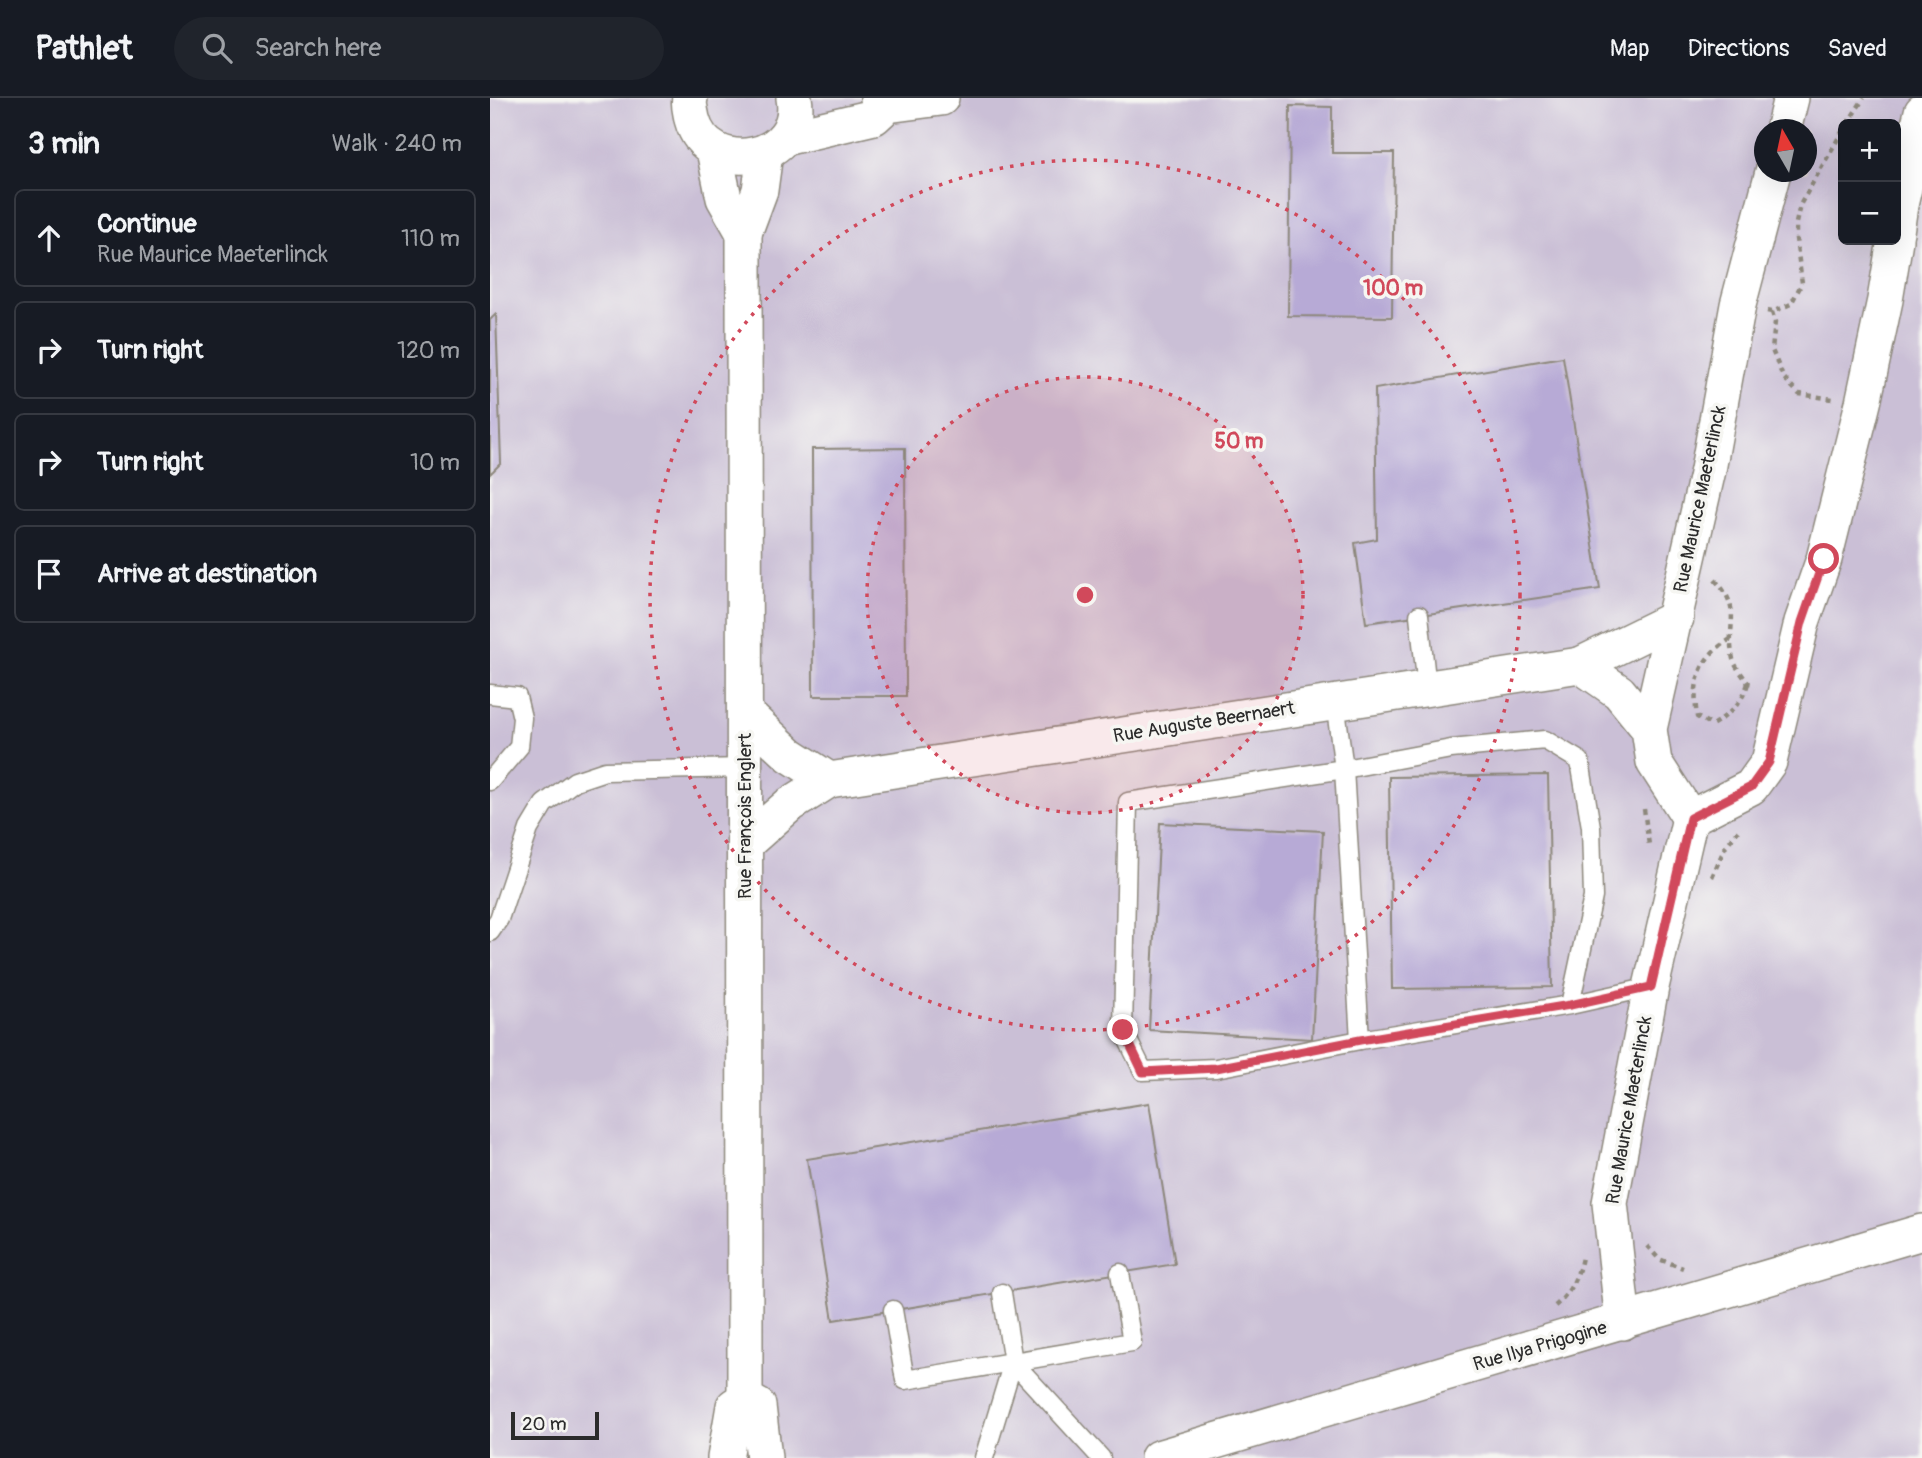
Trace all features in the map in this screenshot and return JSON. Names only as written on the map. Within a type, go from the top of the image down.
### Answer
[{"type":"street","points":[[690,98],[688,103],[695,130],[714,150],[739,158],[874,117],[883,102],[941,98]]},
{"type":"street","points":[[744,233],[775,145],[796,110],[794,98]]},
{"type":"street","points":[[1786,119],[1791,98]]},
{"type":"street","points":[[1901,210],[1921,121]]},
{"type":"street","points":[[714,150],[724,198],[744,233]]},
{"type":"street","name":"Rue Maurice Maeterlinck","points":[[1623,1322],[1610,1203],[1651,987],[1690,818],[1654,762],[1649,729],[1708,470],[1738,305],[1770,182]]},
{"type":"street","name":"Rue François Englert","points":[[744,233],[746,1399]]},
{"type":"street","points":[[1690,818],[1751,787],[1769,762],[1802,622],[1824,559],[1863,403],[1894,245]]},
{"type":"street","name":"Rue Auguste Beernaert","points":[[828,780],[1580,665],[1676,618]]},
{"type":"street","points":[[1580,665],[1619,692],[1649,729]]},
{"type":"street","points":[[745,844],[788,806],[828,780],[790,755],[746,714]]},
{"type":"street","name":"Rue Ilya Prigogine","points":[[1158,1458],[1922,1232]]},
{"type":"street","points":[[725,1458],[734,1406],[746,1399],[758,1406],[764,1458]]},
{"type":"lane","points":[[1419,615],[1427,688]]},
{"type":"lane","points":[[490,694],[517,697],[522,718],[519,747],[490,781]]},
{"type":"lane","points":[[1335,702],[1344,769],[1360,1040]]},
{"type":"lane","points":[[1570,1005],[1593,897],[1591,827],[1580,761],[1545,740],[1451,749],[1344,769],[1128,802],[1123,1030],[1143,1072],[1216,1068],[1360,1040],[1570,1005],[1651,987]]},
{"type":"lane","points":[[490,932],[499,919],[529,829],[544,804],[575,781],[605,771],[746,768]]},
{"type":"lane","points":[[893,1311],[905,1380],[1013,1362],[1132,1342],[1120,1273]]},
{"type":"lane","points":[[984,1458],[1013,1362],[1002,1293]]},
{"type":"lane","points":[[1013,1362],[1101,1458]]},
{"type":"path","points":[[1850,119],[1864,98]]},
{"type":"path","points":[[1738,305],[1772,312],[1791,303],[1801,283],[1796,239],[1800,205],[1838,139]]},
{"type":"path","points":[[1772,312],[1775,322],[1772,350],[1783,377],[1799,394],[1863,403]]},
{"type":"path","points":[[1684,573],[1715,580],[1727,593],[1733,612],[1731,639],[1734,661],[1748,683],[1744,697],[1724,718],[1712,725],[1697,717],[1694,696],[1698,674],[1717,646],[1731,639]]},
{"type":"path","points":[[1748,683],[1786,689]]},
{"type":"path","points":[[1548,1311],[1564,1299],[1580,1270],[1582,1256]]},
{"type":"shaded area","points":[[490,98],[1922,98],[1922,1458],[490,1458]]},
{"type":"building","points":[[1290,106],[1332,107],[1332,153],[1394,153],[1392,317],[1288,316]]},
{"type":"building","points":[[496,314],[501,463],[490,474],[490,320]]},
{"type":"building","points":[[1563,357],[1600,589],[1366,623],[1355,543],[1377,539],[1375,389]]},
{"type":"building","points":[[905,448],[906,696],[813,696],[812,449]]},
{"type":"building","points":[[1548,775],[1552,987],[1392,989],[1389,777]]},
{"type":"building","points":[[1160,823],[1323,831],[1312,1039],[1149,1030]]},
{"type":"building","points":[[1149,1103],[1175,1264],[833,1320],[807,1159]]},
{"type":"route","points":[[1123,1030],[1143,1072],[1216,1068],[1360,1040],[1570,1005],[1651,987],[1690,818],[1751,787],[1769,762],[1802,622],[1824,559]]}]
